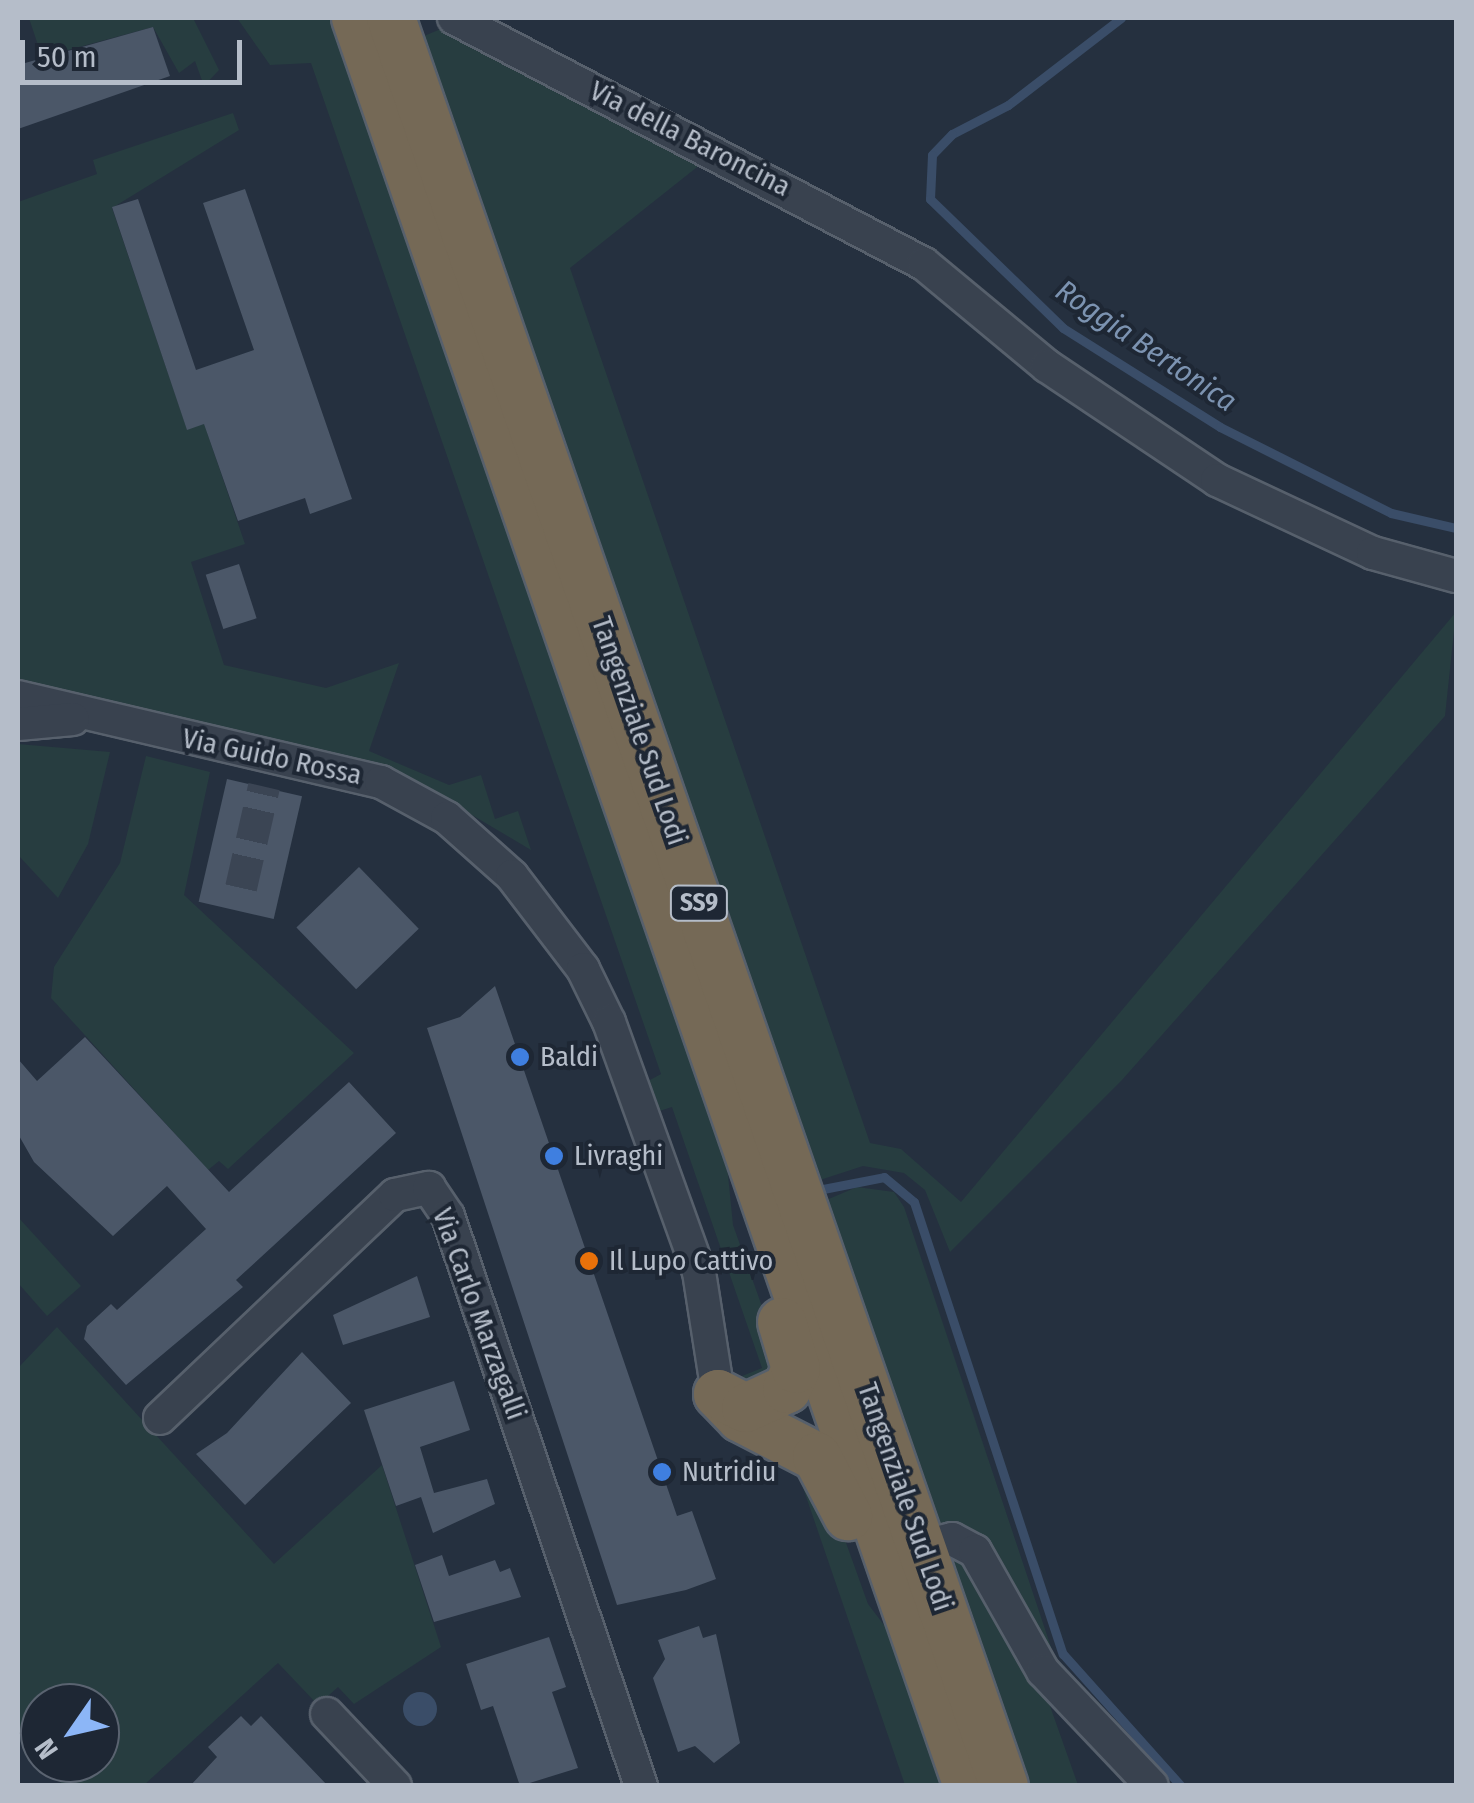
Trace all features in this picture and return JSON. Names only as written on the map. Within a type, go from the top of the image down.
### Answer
[{"type":"highway","name":"Tangenziale Sud Lodi","points":[[386,18],[754,1169],[968,1786]]},
{"type":"highway","name":"Tangenziale Sud Lodi","points":[[386,18],[1004,1786]]},
{"type":"highway","points":[[718,1394],[760,1407],[788,1389],[796,1369],[753,1236],[754,1169]]},
{"type":"highway","points":[[718,1394],[741,1418],[826,1465],[873,1583],[913,1626]]},
{"type":"street","name":"Via della Baroncina","points":[[454,18],[924,264],[1061,376],[1217,480],[1373,554],[1456,576]]},
{"type":"street","name":"Via Guido Rossa","points":[[18,697],[96,717],[268,772],[414,798],[488,854],[550,921],[583,969],[628,1072],[700,1272],[718,1394]]},
{"type":"street","name":"Via Guido Rossa","points":[[18,724],[96,717]]},
{"type":"street","name":"Via Carlo Marzagalli","points":[[160,1418],[396,1196],[429,1188],[448,1216],[641,1786]]},
{"type":"street","points":[[922,1546],[952,1539],[976,1551],[1043,1671],[1152,1786]]},
{"type":"street","points":[[327,1714],[395,1786]]},
{"type":"green space","points":[[29,18],[193,18],[219,70],[204,86],[195,61],[179,73],[153,27],[42,57]]},
{"type":"green space","points":[[237,18],[332,18],[726,1155],[733,1225],[780,1357],[765,1389],[732,1380],[762,1368],[672,1107],[650,1114],[639,1086],[661,1074],[311,63],[270,65]]},
{"type":"green space","points":[[448,26],[701,164],[570,268],[870,1143],[901,1149],[961,1202],[1456,612],[1445,716],[1122,1080],[950,1252],[925,1190],[904,1173],[863,1166],[820,1180],[422,47],[424,36]]},
{"type":"green space","points":[[233,113],[239,130],[112,208],[187,429],[213,421],[207,432],[245,544],[191,562],[224,665],[326,688],[399,663],[369,751],[449,785],[481,775],[495,819],[518,811],[531,850],[391,767],[18,684],[18,202],[97,174],[93,160]]},
{"type":"green space","points":[[18,744],[110,752],[88,844],[58,898],[18,855]]},
{"type":"green space","points":[[146,756],[210,772],[184,895],[354,1053],[228,1169],[219,1161],[208,1170],[51,998],[54,967],[120,863]]},
{"type":"green space","points":[[857,1187],[894,1192],[904,1207],[1059,1671],[1050,1706],[1078,1785],[1025,1785],[824,1201]]},
{"type":"green space","points":[[18,1217],[81,1286],[47,1316],[18,1283]]},
{"type":"green space","points":[[57,1327],[274,1564],[382,1465],[441,1647],[354,1704],[338,1687],[318,1705],[278,1663],[144,1785],[63,1785],[120,1783],[120,1683],[20,1683],[18,1737],[18,1368]]},
{"type":"green space","points":[[808,1475],[831,1501],[868,1604],[900,1646],[949,1785],[905,1785],[799,1476]]},
{"type":"water","points":[[420,1692],[432,1697],[437,1709],[432,1721],[420,1726],[408,1721],[403,1709],[408,1697]]},
{"type":"building","points":[[153,27],[170,76],[18,129],[18,65]]},
{"type":"building","points":[[245,189],[352,499],[310,514],[305,498],[238,521],[204,424],[187,430],[112,207],[138,199],[196,370],[254,350],[203,203]]},
{"type":"building","points":[[239,564],[257,618],[223,629],[206,575]]},
{"type":"building","points":[[227,779],[302,796],[274,919],[199,902]]},
{"type":"building","points":[[359,867],[419,929],[356,989],[296,927]]},
{"type":"building","points":[[495,986],[677,1516],[692,1511],[716,1579],[686,1590],[617,1605],[427,1028],[460,1017]]},
{"type":"building","points":[[85,1037],[229,1192],[349,1082],[396,1133],[236,1280],[243,1287],[126,1385],[84,1339],[87,1326],[111,1304],[117,1310],[206,1229],[167,1186],[113,1236],[34,1162],[18,1134],[18,1059],[37,1081]]},
{"type":"building","points":[[417,1276],[430,1317],[343,1345],[333,1315]]},
{"type":"building","points":[[302,1352],[351,1403],[245,1505],[196,1454],[227,1433]]},
{"type":"building","points":[[454,1381],[470,1430],[420,1447],[434,1493],[487,1479],[495,1504],[433,1533],[421,1497],[396,1506],[364,1410]]},
{"type":"building","points":[[442,1555],[449,1576],[495,1560],[500,1572],[510,1568],[521,1597],[434,1622],[415,1565]]},
{"type":"building","points":[[699,1626],[703,1638],[716,1634],[740,1743],[714,1763],[695,1746],[678,1752],[653,1678],[665,1659],[658,1640]]},
{"type":"building","points":[[549,1637],[566,1687],[552,1692],[578,1768],[520,1786],[493,1706],[481,1710],[466,1664]]},
{"type":"building","points":[[241,1716],[251,1726],[261,1716],[328,1786],[190,1786],[217,1757],[208,1747]]},
{"type":"waterway","name":"Roggia Bertonica","points":[[1121,18],[1008,105],[952,134],[932,155],[930,199],[1063,328],[1220,427],[1391,513],[1456,528]]},
{"type":"waterway","points":[[823,1189],[884,1177],[914,1202],[1063,1654],[1181,1786]]},
{"type":"tunnel","points":[[241,888],[264,787]]},
{"type":"place","name":"Baldi","points":[[520,1057]]},
{"type":"place","name":"Livraghi","points":[[554,1156]]},
{"type":"place","name":"Il Lupo Cattivo","points":[[589,1261]]},
{"type":"place","name":"Nutridiu","points":[[662,1472]]}]
